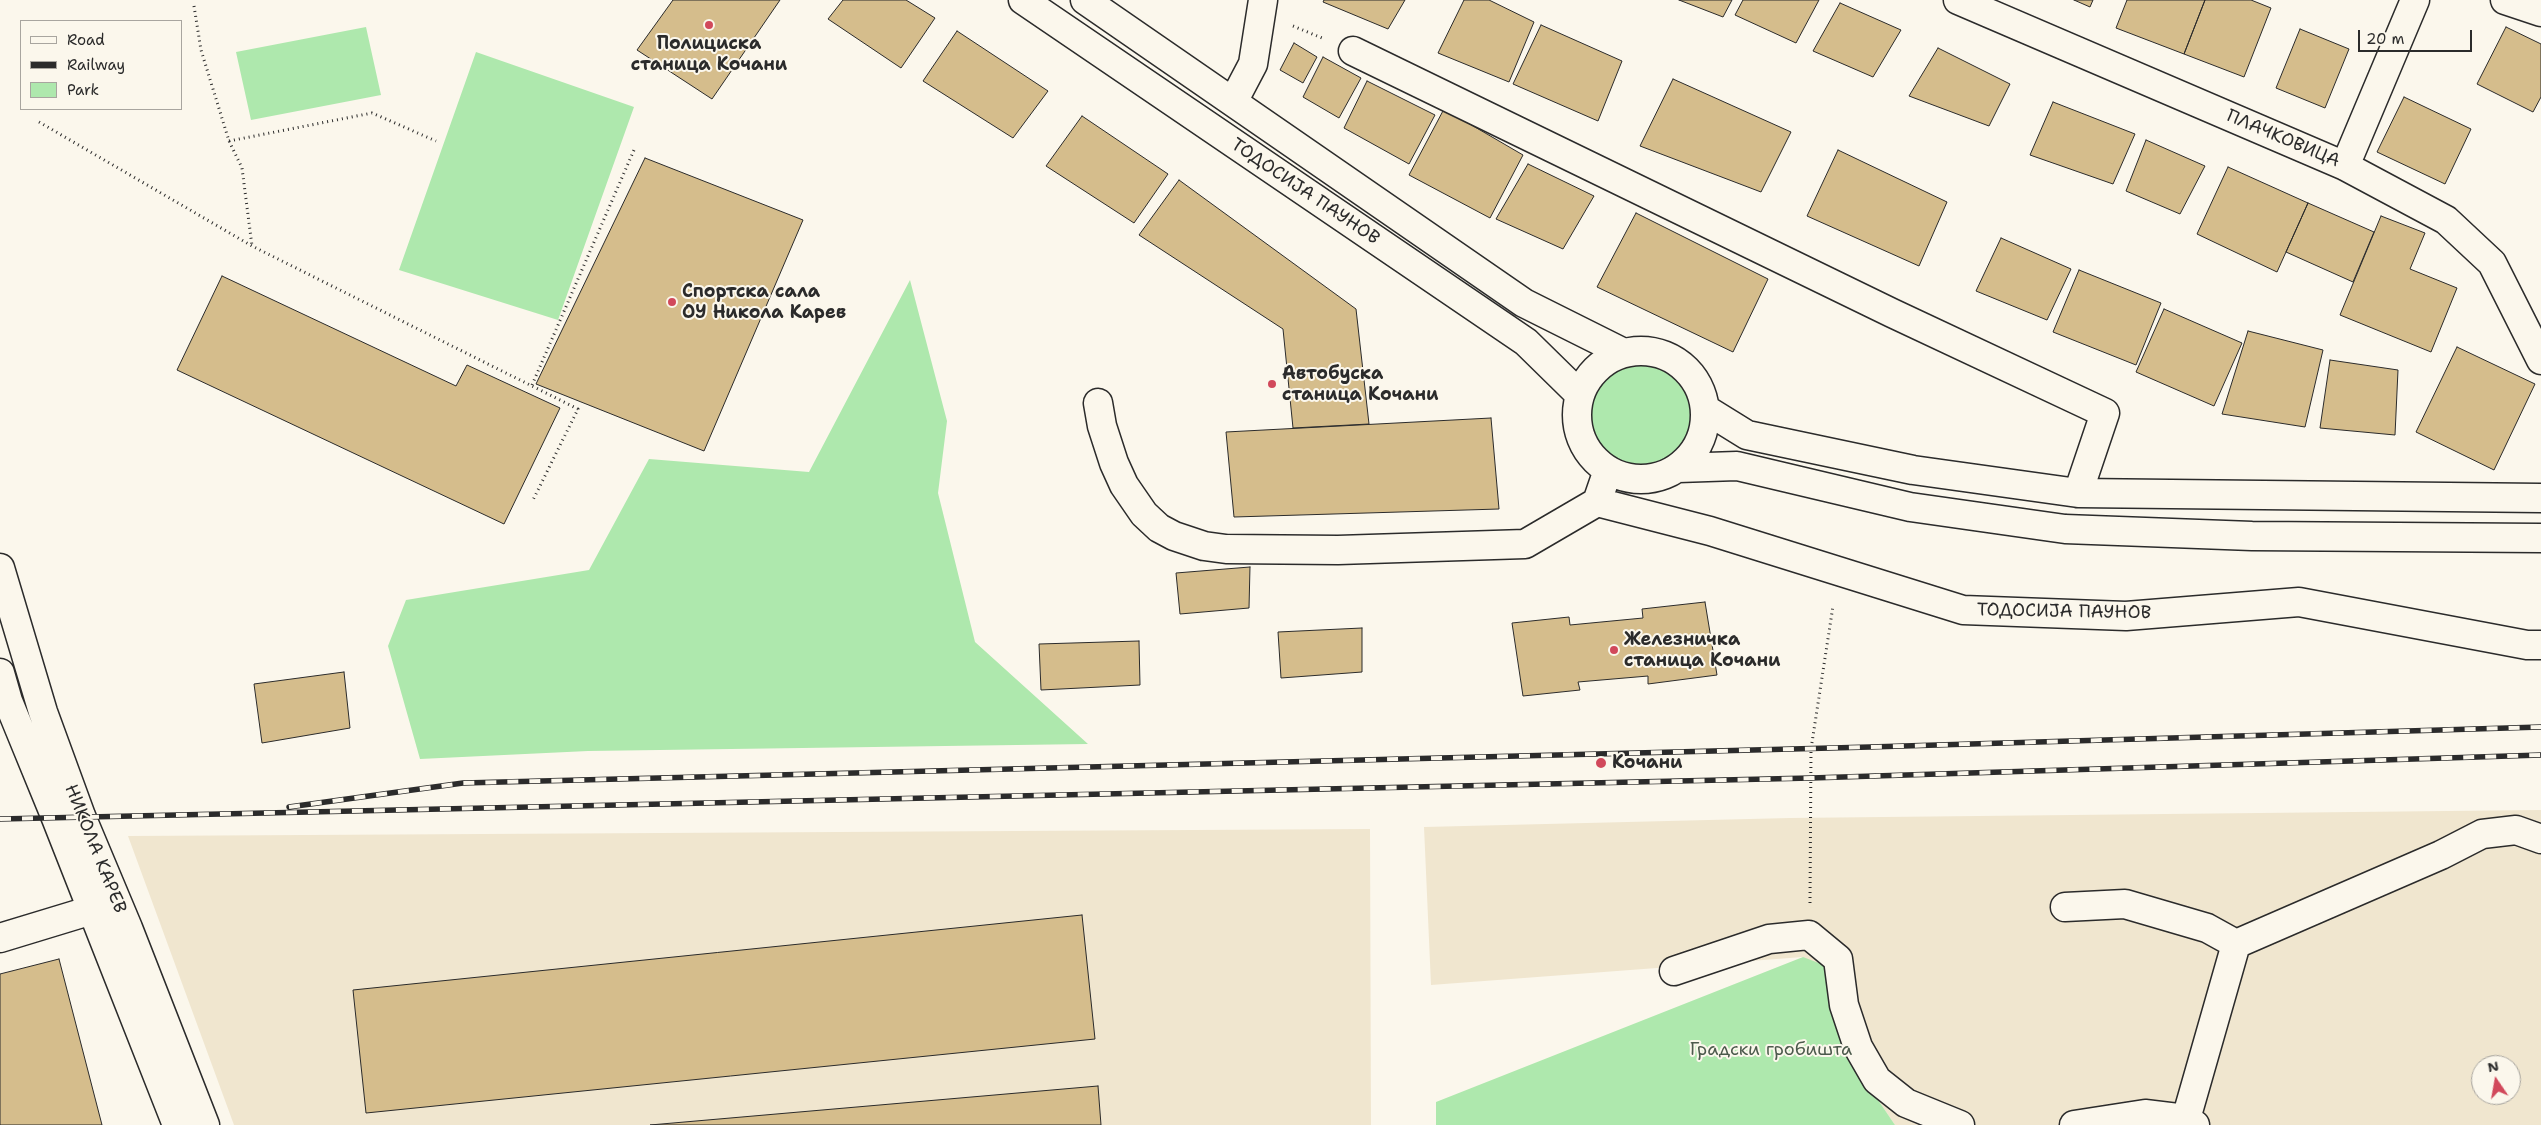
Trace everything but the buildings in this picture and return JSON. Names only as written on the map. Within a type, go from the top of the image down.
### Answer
[{"type":"street","name":"ТОДОСИЈА ПАУНОВ","points":[[1023,0],[1526,342],[1579,394]]},
{"type":"street","name":"ТОДОСИЈА ПАУНОВ","points":[[1084,0],[1524,303],[1624,353]]},
{"type":"street","points":[[1233,102],[1253,64],[1263,0]]},
{"type":"street","name":"ПЛАЧКОВИЦА","points":[[1958,0],[2345,166],[2446,220],[2492,263],[2541,360]]},
{"type":"street","points":[[2345,166],[2415,0]]},
{"type":"street","points":[[2505,0],[2541,12]]},
{"type":"street","points":[[1353,51],[1892,313],[2105,413],[2078,493]]},
{"type":"street","points":[[1646,350],[1668,356],[1686,369],[1700,387],[1706,409],[1704,431],[1694,452],[1678,468],[1658,477],[1638,480],[1618,476],[1608,470],[1587,451],[1578,433],[1576,414],[1579,394],[1589,376],[1603,362],[1624,353],[1646,350]]},
{"type":"street","points":[[1098,403],[1102,426],[1114,463],[1133,500],[1159,528],[1174,536],[1204,546],[1253,551],[1525,544],[1598,502],[1608,470]]},
{"type":"street","points":[[1706,409],[1747,435],[1913,470],[2078,493],[2541,498]]},
{"type":"street","points":[[1678,468],[1737,466],[1910,508],[2065,529],[2252,536],[2541,538]]},
{"type":"street","name":"ТОДОСИЈА ПАУНОВ","points":[[1598,502],[1710,531],[1838,573],[1963,610],[2126,616],[2299,602],[2527,646],[2541,645]]},
{"type":"street","name":"НИКОЛА КАРЕВ","points":[[0,568],[43,712],[81,816],[128,928],[204,1125]]},
{"type":"street","name":"НИКОЛА КАРЕВ","points":[[0,673],[8,701],[177,1125]]},
{"type":"street","points":[[2236,944],[2441,855],[2482,834],[2516,830],[2541,840]]},
{"type":"street","points":[[2065,907],[2125,904],[2207,928],[2236,944]]},
{"type":"street","points":[[0,938],[92,910]]},
{"type":"street","points":[[1674,971],[1769,939],[1809,935],[1838,959],[1844,1005],[1858,1047],[1878,1080],[1906,1104],[1960,1125]]},
{"type":"street","points":[[2074,1125],[2145,1114],[2191,1122],[2236,944]]},
{"type":"path","points":[[194,6],[201,50],[229,141],[242,168],[252,246]]},
{"type":"path","points":[[229,141],[372,113],[436,141]]},
{"type":"path","points":[[39,122],[252,246],[532,385],[578,410],[533,500]]},
{"type":"path","points":[[532,385],[634,150]]},
{"type":"path","points":[[1809,935],[1811,749],[1838,573]]},
{"type":"shaded area","points":[[2541,810],[2541,1125],[1895,1125],[1855,1066],[1803,957],[1431,985],[1424,827],[1790,818]]},
{"type":"shaded area","points":[[1370,829],[1371,1125],[234,1125],[128,836]]},
{"type":"green space","points":[[366,27],[381,95],[251,120],[236,52]]},
{"type":"green space","points":[[476,52],[634,107],[558,320],[399,270]]},
{"type":"green space","points":[[910,280],[947,421],[938,493],[975,642],[1088,744],[588,751],[420,759],[388,646],[406,600],[589,570],[649,459],[809,472]]},
{"type":"green space","points":[[1640,358],[1662,362],[1681,374],[1693,393],[1697,415],[1693,437],[1681,456],[1662,468],[1640,472],[1618,468],[1599,456],[1587,437],[1583,415],[1587,393],[1599,374],[1618,362]]},
{"type":"green space","name":"Градски гробишта","points":[[1803,957],[1829,967],[1855,1066],[1895,1125],[1436,1125],[1436,1102]]},
{"type":"railway","points":[[289,807],[463,783],[1870,747],[2541,727]]},
{"type":"railway","points":[[0,819],[1811,778],[2541,755]]},
{"type":"place","name":"Полициска станица Кочани","points":[[709,25]]},
{"type":"place","name":"Спортска сала ОУ Никола Карев","points":[[672,302]]},
{"type":"place","name":"Автобуска станица Кочани","points":[[1272,384]]},
{"type":"place","name":"Железничка станица Кочани","points":[[1614,650]]},
{"type":"place","name":"Кочани","points":[[1601,763]]}]
